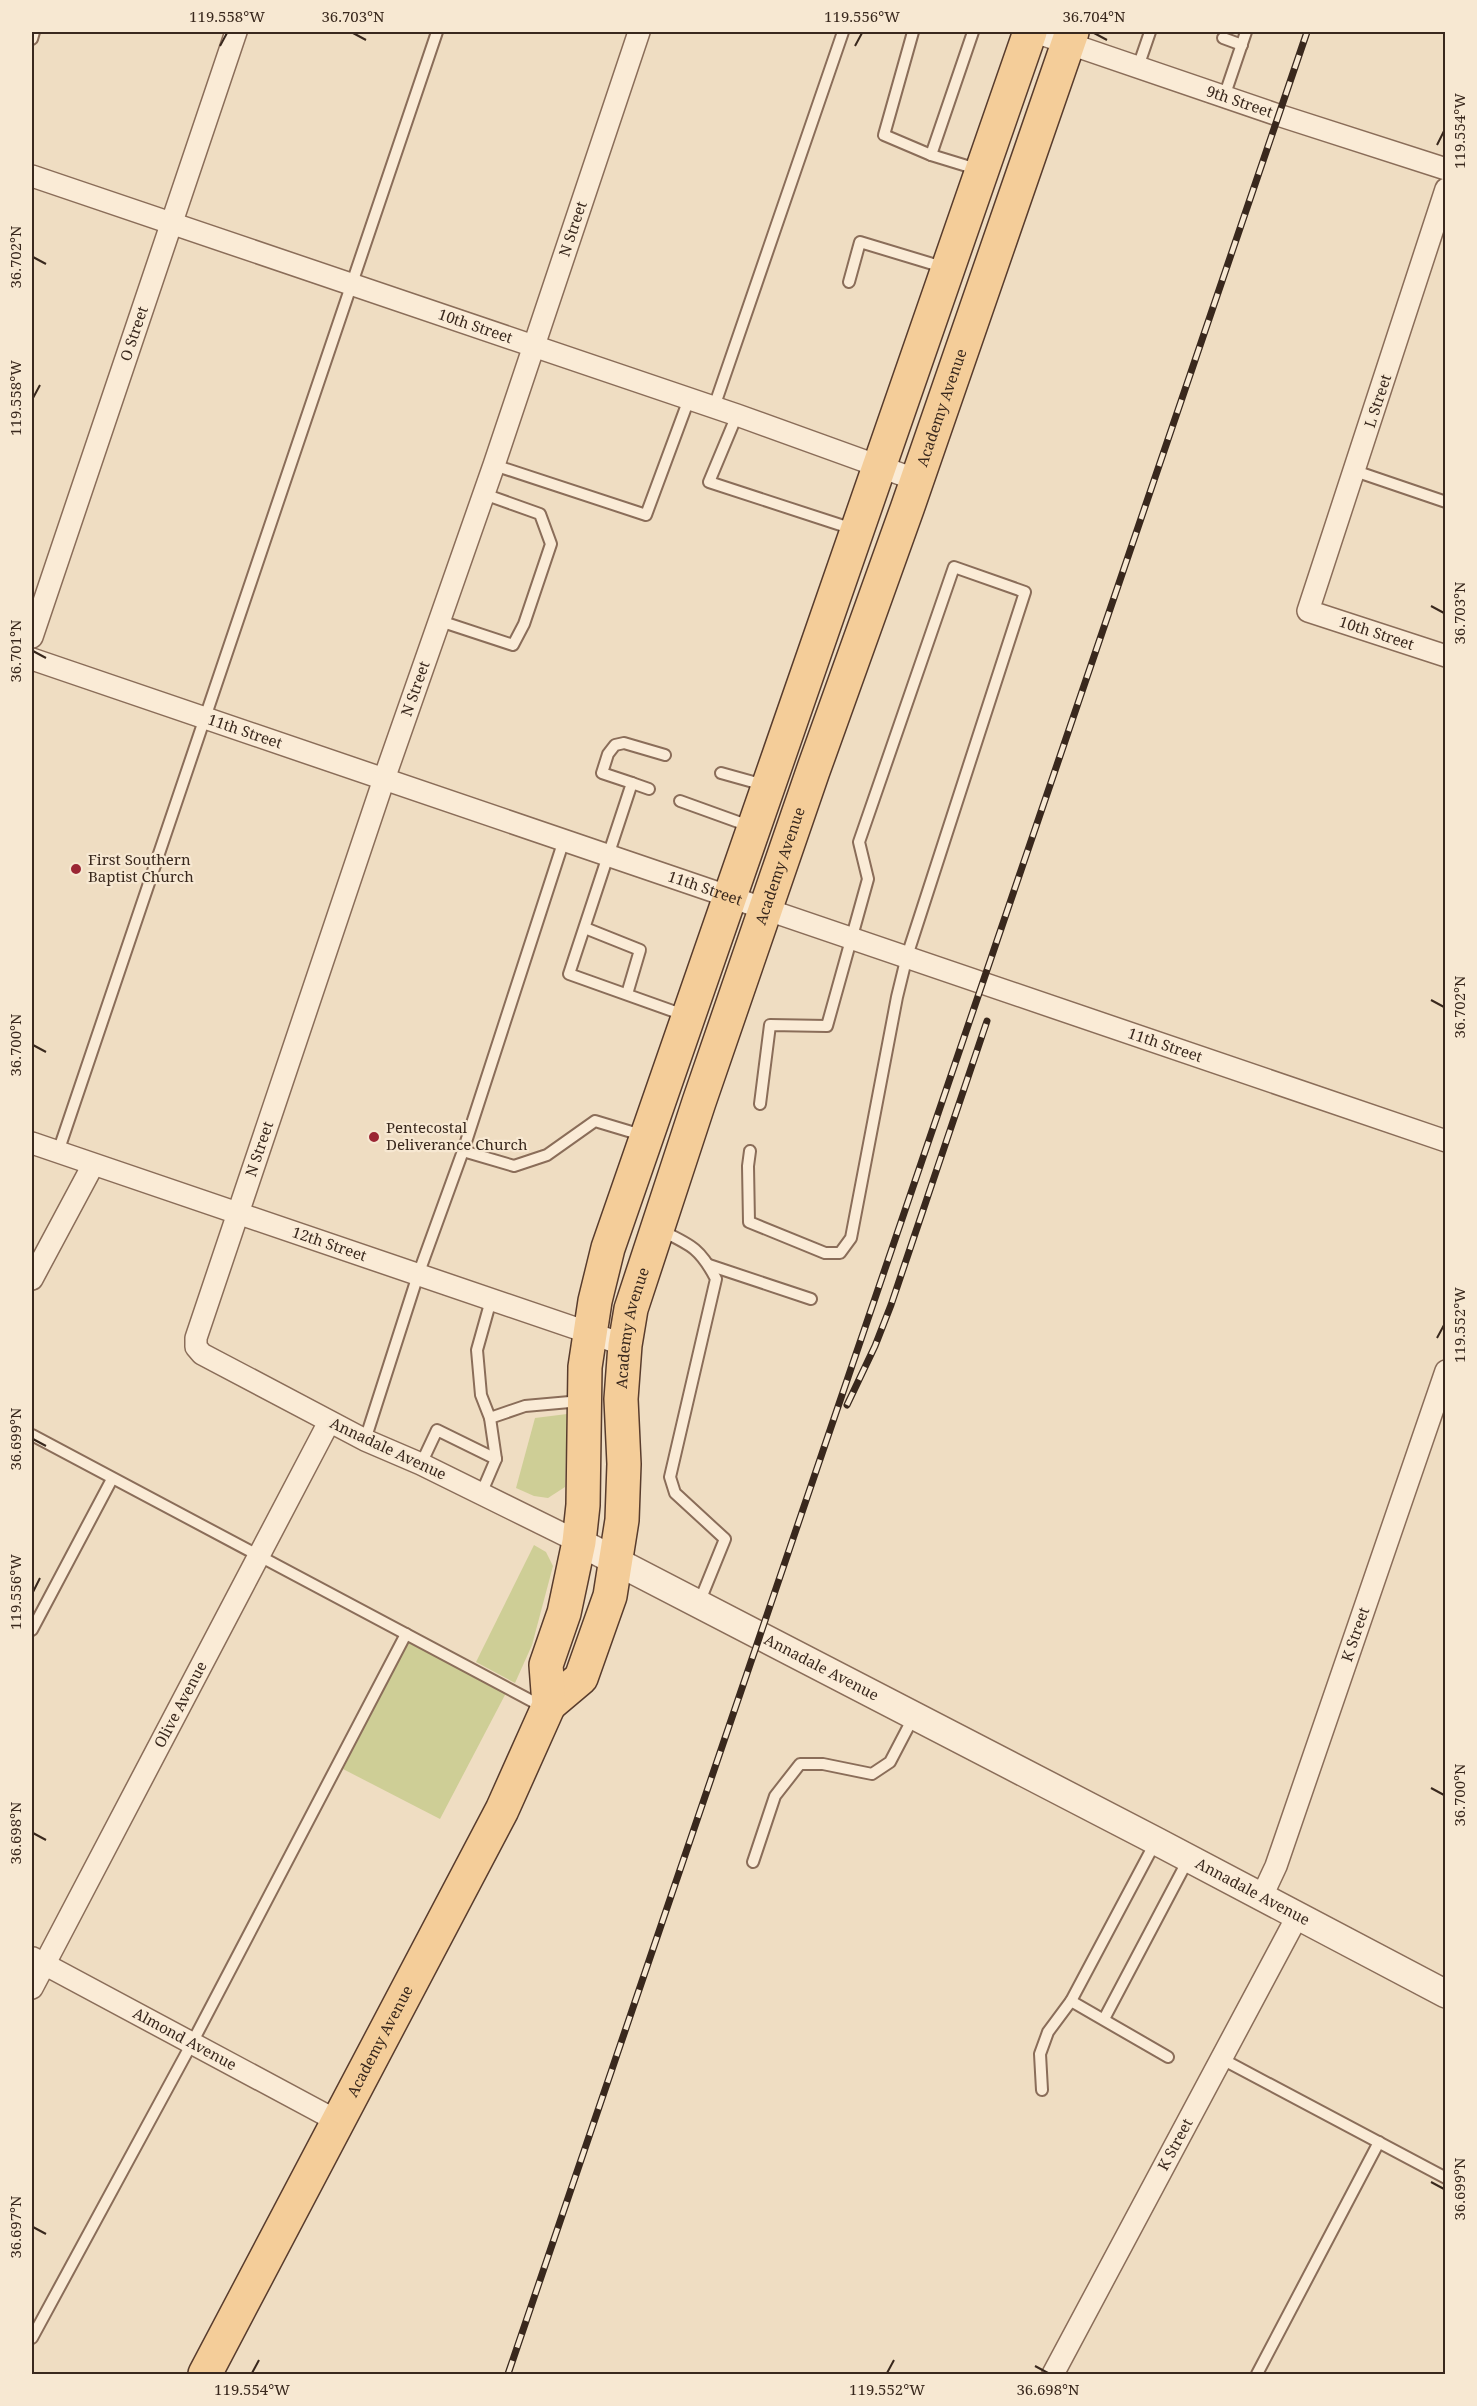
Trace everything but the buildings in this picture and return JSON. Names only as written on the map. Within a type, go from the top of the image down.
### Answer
[{"type":"main road","name":"Academy Avenue","points":[[548,1707],[546,1665],[564,1613],[579,1542],[583,1505],[584,1400],[589,1334],[608,1248],[770,786],[856,531],[1033,32]]},
{"type":"main road","name":"Academy Avenue","points":[[205,2374],[502,1810],[548,1707],[581,1678],[609,1596],[616,1560],[624,1464],[621,1399],[625,1345],[631,1309],[813,771],[917,480],[1070,37]]},
{"type":"main road","points":[[657,1229],[650,1221],[647,1200],[666,1133],[663,1090]]},
{"type":"street","name":"O Street","points":[[32,637],[236,32]]},
{"type":"street","name":"N Street","points":[[196,1347],[196,1338],[240,1213],[384,779],[494,465],[639,32]]},
{"type":"street","name":"9th Street","points":[[1033,32],[1070,37],[1138,68],[1446,169]]},
{"type":"street","name":"10th Street","points":[[32,176],[714,407],[917,480]]},
{"type":"street","name":"L Street","points":[[1308,611],[1446,189]]},
{"type":"street","name":"10th Street","points":[[1308,611],[1446,656]]},
{"type":"street","name":"11th Street","points":[[32,659],[1446,1141]]},
{"type":"street","name":"12th Street","points":[[32,1143],[625,1345]]},
{"type":"street","points":[[32,1279],[93,1165]]},
{"type":"street","name":"Annadale Avenue","points":[[196,1347],[202,1354],[329,1422],[421,1464],[616,1560],[1446,1994]]},
{"type":"street","name":"K Street","points":[[1262,1896],[1276,1866],[1446,1371]]},
{"type":"street","name":"Olive Avenue","points":[[32,1988],[38,1961],[259,1556],[329,1422]]},
{"type":"street","name":"K Street","points":[[1053,2374],[1298,1915]]},
{"type":"street","name":"Almond Avenue","points":[[38,1961],[339,2122]]},
{"type":"lane","points":[[32,39],[34,32]]},
{"type":"lane","points":[[58,1152],[437,32]]},
{"type":"lane","points":[[714,407],[843,32]]},
{"type":"lane","points":[[913,32],[884,135],[932,156],[983,171]]},
{"type":"lane","points":[[932,156],[973,32]]},
{"type":"lane","points":[[1138,68],[1150,32]]},
{"type":"lane","points":[[1224,97],[1246,32]]},
{"type":"lane","points":[[1223,38],[1242,45]]},
{"type":"lane","points":[[849,282],[860,242],[949,269]]},
{"type":"lane","points":[[494,465],[646,515],[689,399]]},
{"type":"lane","points":[[737,415],[710,482],[856,531]]},
{"type":"lane","points":[[1355,471],[1446,502]]},
{"type":"lane","points":[[440,621],[513,645],[524,624],[551,544],[540,514],[484,494]]},
{"type":"lane","points":[[750,1151],[747,1166],[749,1222],[825,1253],[840,1253],[851,1238],[897,997],[907,956],[1025,592],[954,567],[859,842],[868,879],[827,1026],[770,1025],[760,1104]]},
{"type":"lane","points":[[649,789],[602,772],[608,754],[615,745],[624,743],[665,755]]},
{"type":"lane","points":[[721,773],[770,786]]},
{"type":"lane","points":[[632,783],[569,974],[688,1017]]},
{"type":"lane","points":[[680,801],[755,828]]},
{"type":"lane","points":[[365,1440],[418,1275],[463,1151],[564,840]]},
{"type":"lane","points":[[585,928],[640,950],[627,994]]},
{"type":"lane","points":[[463,1151],[514,1166],[547,1155],[595,1121],[648,1137]]},
{"type":"lane","points":[[657,1229],[693,1247],[703,1255],[716,1279],[670,1477],[675,1493],[725,1539],[699,1604]]},
{"type":"lane","points":[[709,1265],[811,1299]]},
{"type":"lane","points":[[481,1494],[496,1459],[489,1418],[481,1395],[477,1350],[491,1300]]},
{"type":"lane","points":[[489,1418],[525,1406],[584,1400]]},
{"type":"lane","points":[[421,1464],[437,1430],[496,1459]]},
{"type":"lane","points":[[32,1435],[548,1707]]},
{"type":"lane","points":[[32,1630],[112,1479]]},
{"type":"lane","points":[[32,2338],[192,2043],[406,1634]]},
{"type":"lane","points":[[753,1862],[776,1796],[800,1764],[823,1764],[872,1774],[890,1762],[914,1716]]},
{"type":"lane","points":[[1042,2090],[1040,2054],[1048,2032],[1071,2001],[1156,1841]]},
{"type":"lane","points":[[1104,2019],[1189,1858]]},
{"type":"lane","points":[[1071,2001],[1104,2019],[1128,2036],[1168,2057]]},
{"type":"lane","points":[[1222,2059],[1446,2178]]},
{"type":"lane","points":[[1257,2374],[1379,2142]]},
{"type":"green space","points":[[567,1414],[565,1487],[548,1498],[534,1496],[516,1488],[535,1418]]},
{"type":"green space","points":[[534,1545],[546,1552],[553,1566],[532,1645],[515,1683],[476,1662]]},
{"type":"green space","points":[[409,1641],[506,1693],[440,1819],[343,1769]]},
{"type":"railway","points":[[508,2374],[1307,32]]},
{"type":"railway","points":[[847,1405],[875,1346],[891,1305],[987,1021]]},
{"type":"place","name":"First Southern Baptist Church","points":[[76,869]]},
{"type":"place","name":"Pentecostal Deliverance Church","points":[[374,1137]]}]
